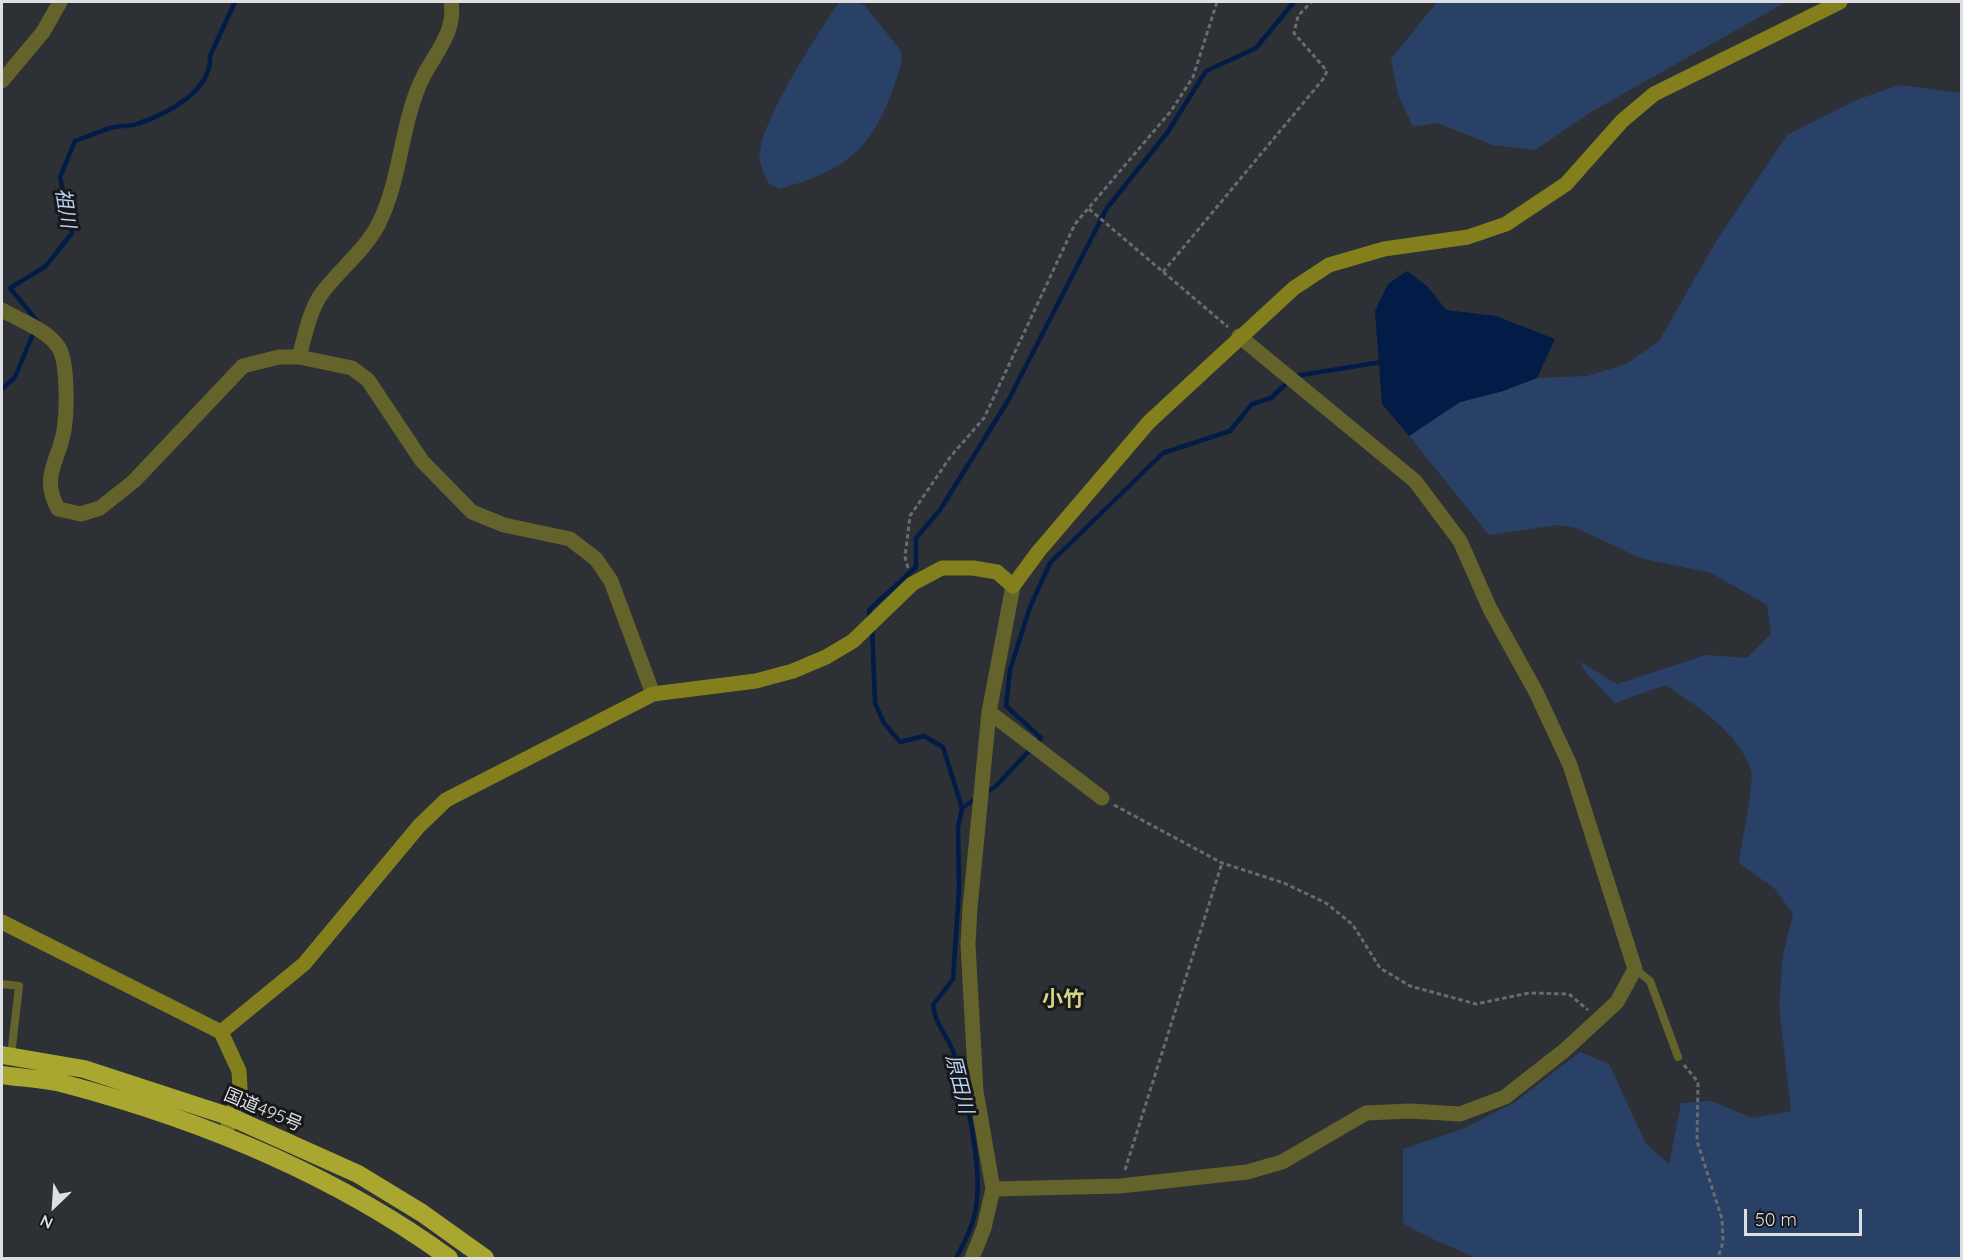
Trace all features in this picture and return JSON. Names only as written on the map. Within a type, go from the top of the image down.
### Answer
[{"type":"highway","name":"国道495号","points":[[6,1056],[84,1069],[231,1117],[358,1174],[422,1213],[485,1258]]},
{"type":"highway","name":"国道495号","points":[[2,1075],[63,1084],[225,1135],[346,1192],[449,1258]]},
{"type":"street","points":[[2,81],[43,32],[60,2]]},
{"type":"street","points":[[299,357],[310,317],[321,294],[376,228],[393,193],[407,117],[423,77],[446,37],[453,14],[451,2]]},
{"type":"street","points":[[972,1258],[984,1228],[993,1189],[976,1091],[968,944],[989,712],[1012,586],[1038,552],[1149,422],[1239,336],[1294,288],[1329,265],[1384,249],[1468,237],[1506,224],[1566,184],[1622,121],[1654,94],[1840,2]]},
{"type":"street","points":[[2,310],[46,334],[60,348],[66,377],[64,430],[51,472],[50,493],[58,508],[81,514],[100,508],[134,481],[243,366],[279,357],[299,357],[352,368],[368,380],[422,461],[472,512],[504,525],[570,539],[596,559],[611,581],[653,694]]},
{"type":"street","points":[[993,1189],[1120,1186],[1247,1172],[1282,1162],[1366,1113],[1410,1111],[1460,1114],[1505,1097],[1565,1050],[1617,1002],[1635,969],[1570,765],[1536,692],[1491,609],[1460,541],[1415,481],[1239,336]]},
{"type":"street","points":[[221,1032],[304,964],[419,826],[446,800],[653,694],[756,681],[826,657],[853,641],[912,584],[942,568],[974,568],[997,572],[1012,586]]},
{"type":"street","points":[[989,712],[1102,798]]},
{"type":"street","points":[[2,922],[221,1032],[239,1071],[240,1089],[225,1135]]},
{"type":"lane","points":[[1635,969],[1650,981],[1677,1057]]},
{"type":"lane","points":[[2,984],[20,986],[6,1056]]},
{"type":"path","points":[[912,584],[905,557],[910,516],[951,456],[984,418],[1076,224],[1171,111],[1193,77],[1217,2]]},
{"type":"path","points":[[1163,272],[1324,78],[1327,71],[1294,33],[1298,16],[1311,2]]},
{"type":"path","points":[[1089,209],[1239,336]]},
{"type":"path","points":[[1102,798],[1222,863],[1284,883],[1326,903],[1353,925],[1380,968],[1410,986],[1476,1004],[1529,993],[1569,994],[1598,1019]]},
{"type":"path","points":[[1120,1186],[1222,863]]},
{"type":"path","points":[[1677,1057],[1698,1082],[1697,1141],[1722,1219],[1722,1242],[1718,1258]]},
{"type":"shaded area","points":[[839,2],[857,2],[864,5],[902,52],[898,75],[882,117],[861,147],[834,168],[779,189],[768,183],[760,161],[761,146],[767,126],[790,80]]},
{"type":"shaded area","points":[[1437,2],[1786,2],[1591,112],[1535,150],[1493,145],[1437,123],[1413,127],[1398,95],[1391,59]]},
{"type":"shaded area","points":[[1900,85],[1961,93],[1961,1258],[1476,1258],[1430,1238],[1403,1223],[1403,1149],[1465,1128],[1515,1102],[1580,1052],[1609,1064],[1646,1144],[1669,1164],[1681,1103],[1712,1101],[1752,1118],[1791,1111],[1779,1005],[1783,955],[1793,914],[1775,889],[1739,863],[1752,777],[1745,756],[1727,732],[1716,722],[1666,685],[1615,703],[1586,673],[1579,661],[1617,684],[1706,655],[1747,658],[1771,634],[1767,605],[1711,573],[1640,558],[1576,528],[1558,525],[1489,535],[1409,436],[1460,402],[1503,391],[1537,378],[1587,376],[1626,364],[1659,341],[1718,238],[1787,135],[1856,100]]},
{"type":"shaded area","points":[[1407,271],[1428,287],[1446,310],[1496,316],[1555,339],[1537,378],[1503,391],[1460,402],[1409,436],[1382,404],[1375,311],[1388,284]]},
{"type":"waterway","name":"祖川","points":[[2,389],[15,377],[38,322],[10,288],[46,266],[72,233],[60,177],[75,141],[110,128],[134,125],[149,120],[186,99],[204,80],[209,69],[210,56],[235,2]]},
{"type":"waterway","points":[[870,618],[869,610],[916,567],[916,538],[940,510],[1009,399],[1107,208],[1167,133],[1206,71],[1256,48],[1294,2]]},
{"type":"waterway","points":[[1295,376],[1382,362]]},
{"type":"waterway","points":[[984,794],[996,786],[1041,738],[1006,706],[1010,670],[1030,607],[1050,563],[1163,453],[1230,431],[1252,404],[1271,398],[1289,381]]},
{"type":"waterway","name":"原田川","points":[[872,626],[875,703],[884,723],[900,742],[924,736],[943,747],[962,808],[958,828],[959,890],[953,979],[933,1005],[936,1019],[954,1054],[959,1070],[972,1131],[977,1172],[978,1191],[975,1215],[956,1258]]},
{"type":"waterway","points":[[962,808],[977,798]]},
{"type":"district","name":"小竹","points":[[1063,1000]]}]
